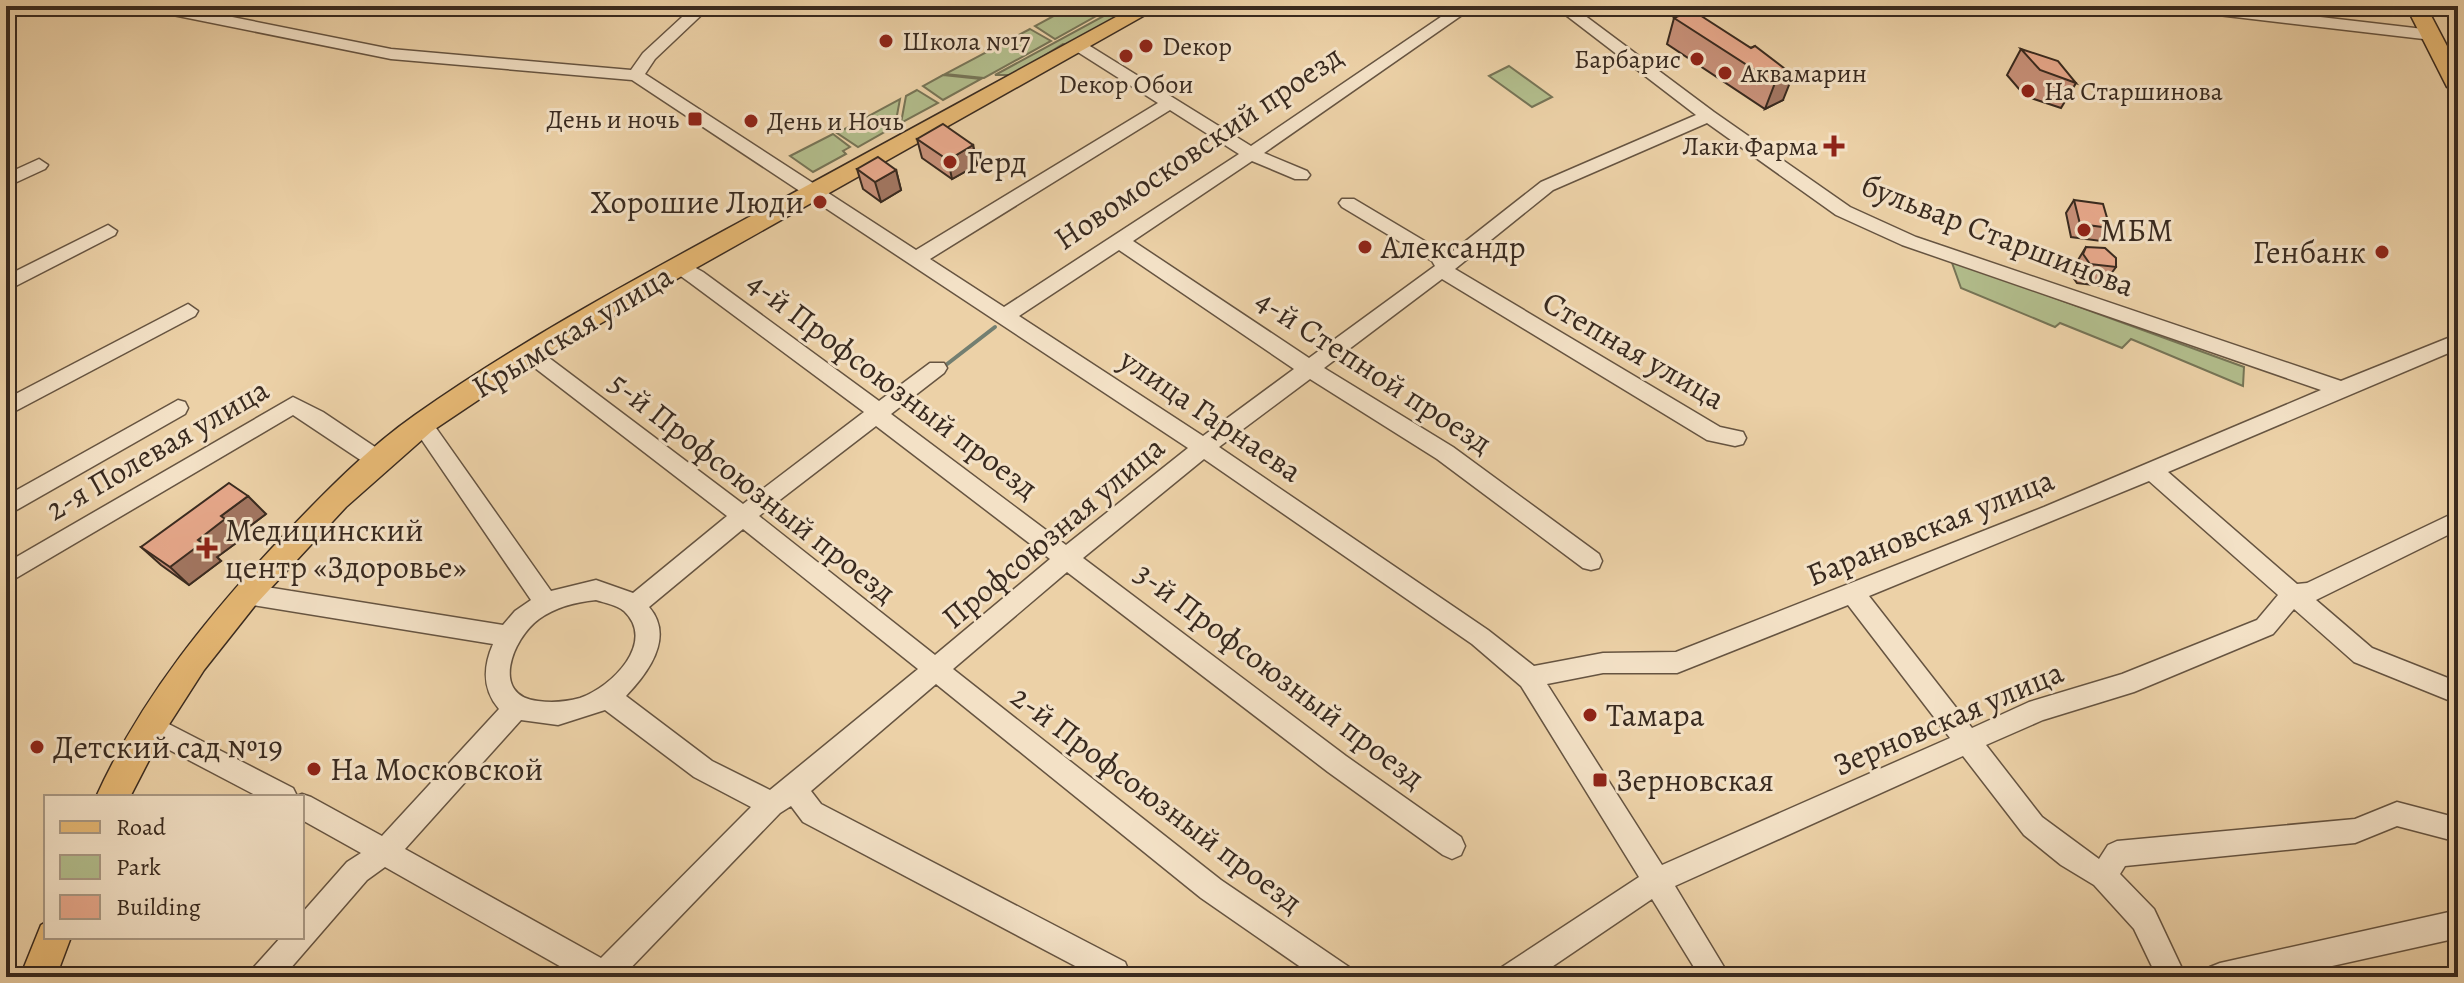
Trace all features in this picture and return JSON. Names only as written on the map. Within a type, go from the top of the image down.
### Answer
[{"type":"main road","name":"Крымская улица","points":[[114,795],[150,727],[193,661],[247,594],[336,499],[422,424],[529,353],[678,267],[1151,6]]},
{"type":"main road","points":[[2416,6],[2456,80]]},
{"type":"main road","points":[[38,977],[52,939]]},
{"type":"street","points":[[153,6],[391,54],[636,75],[649,56],[703,6]]},
{"type":"street","name":"Новомосковский проезд","points":[[1005,316],[1251,154],[1467,6]]},
{"type":"street","name":"бульвар Старшинова","points":[[1562,6],[1708,116],[1843,211],[1909,241],[2342,389]]},
{"type":"street","points":[[2184,6],[2432,35]]},
{"type":"street","points":[[2262,6],[2284,18]]},
{"type":"street","points":[[2284,18],[2291,11],[2309,6]]},
{"type":"street","points":[[1079,46],[1251,154],[1301,175]]},
{"type":"street","name":"улица Гарнаева","points":[[636,75],[1203,447],[1480,637],[1530,678],[1716,977]]},
{"type":"street","points":[[917,258],[1168,104]]},
{"type":"street","name":"Профсоюзная улица","points":[[604,976],[783,797],[1203,447],[1447,266],[1547,186],[1708,116]]},
{"type":"street","points":[[6,181],[39,165]]},
{"type":"street","name":"Степная улица","points":[[1348,203],[1440,257],[1447,266],[1448,274],[1562,345],[1715,434],[1735,438]]},
{"type":"street","points":[[6,284],[108,231]]},
{"type":"street","name":"4-й Степной проезд","points":[[1118,240],[1307,367],[1445,453],[1591,561]]},
{"type":"street","name":"4-й Профсоюзный проезд","points":[[678,267],[696,277],[878,411],[880,417],[1068,557]]},
{"type":"street","points":[[6,408],[188,311]]},
{"type":"street","points":[[2342,389],[2458,341]]},
{"type":"street","name":"5-й Профсоюзный проезд","points":[[529,353],[743,516],[936,672]]},
{"type":"street","points":[[636,604],[743,516],[937,368]]},
{"type":"street","name":"Барановская улица","points":[[1530,678],[1584,663],[1628,660],[1677,663],[2342,389]]},
{"type":"street","name":"2-я Полевая улица","points":[[6,574],[293,405],[313,415],[353,446],[379,461]]},
{"type":"street","points":[[6,507],[178,408]]},
{"type":"street","points":[[422,424],[546,603]]},
{"type":"street","points":[[2151,470],[2363,655],[2458,693]]},
{"type":"street","points":[[2293,594],[2310,592],[2458,520]]},
{"type":"street","name":"3-й Профсоюзный проезд","points":[[1068,557],[1337,764],[1452,846]]},
{"type":"street","points":[[596,590],[618,594],[636,604],[648,624],[648,649],[634,676],[609,698],[576,713],[543,717],[515,709],[498,689],[495,664],[507,636],[524,617],[546,603],[571,593],[596,590]]},
{"type":"street","points":[[1853,593],[2033,826],[2070,856],[2104,876],[2144,919],[2172,977]]},
{"type":"street","points":[[247,594],[507,636]]},
{"type":"street","name":"Зерновская улица","points":[[1512,977],[1655,882],[2038,710],[2125,684],[2265,627],[2293,594]]},
{"type":"street","name":"2-й Профсоюзный проезд","points":[[936,672],[1211,889],[1339,977]]},
{"type":"street","points":[[609,698],[703,769],[783,797],[1115,972]]},
{"type":"street","points":[[304,933],[357,871],[386,851],[515,709]]},
{"type":"street","points":[[150,727],[280,795]]},
{"type":"street","points":[[304,807],[604,976]]},
{"type":"street","points":[[2104,876],[2117,854],[2355,831],[2397,814],[2458,830]]},
{"type":"street","points":[[2220,977],[2458,924]]},
{"type":"street","points":[[264,977],[298,939]]},
{"type":"green space","points":[[1072,6],[1114,6],[1055,39],[1035,26]]},
{"type":"green space","points":[[1122,6],[1139,6],[1069,45],[1063,44],[1013,75],[995,75]]},
{"type":"green space","points":[[1030,29],[1051,41],[984,78],[945,74]]},
{"type":"green space","points":[[1509,66],[1552,97],[1532,107],[1489,76]]},
{"type":"green space","points":[[943,75],[981,79],[943,100],[923,86]]},
{"type":"green space","points":[[917,90],[938,103],[901,123],[906,96]]},
{"type":"green space","points":[[900,99],[895,126],[858,147],[837,133]]},
{"type":"green space","points":[[833,134],[850,147],[843,151],[846,154],[813,172],[790,156]]},
{"type":"green space","points":[[1951,260],[2244,367],[2243,386],[2131,339],[2122,348],[2060,323],[2055,327],[1961,288]]},
{"type":"building","points":[[1692,10],[1751,48],[1755,46],[1793,75],[1775,83],[1674,18]]},
{"type":"building","points":[[2021,49],[2058,61],[2076,83],[2040,70]]},
{"type":"building","points":[[943,124],[973,145],[948,160],[917,139]]},
{"type":"building","points":[[878,157],[896,170],[875,182],[857,169]]},
{"type":"building","points":[[2074,200],[2103,204],[2110,228],[2080,224]]},
{"type":"building","points":[[2086,247],[2105,248],[2116,258],[2116,267],[2090,264],[2083,254]]},
{"type":"building","points":[[229,483],[248,496],[221,516],[225,519],[198,540],[202,543],[170,567],[141,547]]},
{"type":"waterway","points":[[942,368],[995,327]]},
{"type":"place","name":"Школа №17","points":[[886,41]]},
{"type":"place","name":"Dекор","points":[[1146,46]]},
{"type":"place","name":"Dекор Обои","points":[[1126,56]]},
{"type":"place","name":"Барбарис","points":[[1697,59]]},
{"type":"place","name":"Аквамарин","points":[[1725,73]]},
{"type":"place","name":"На Старшинова","points":[[2028,91]]},
{"type":"place","name":"День и ночь","points":[[695,119]]},
{"type":"place","name":"День и Ночь","points":[[751,121]]},
{"type":"place","name":"Лаки Фарма","points":[[1834,146]]},
{"type":"place","name":"Герд","points":[[950,162]]},
{"type":"place","name":"Хорошие Люди","points":[[820,202]]},
{"type":"place","name":"МБМ","points":[[2084,230]]},
{"type":"place","name":"Александр","points":[[1365,247]]},
{"type":"place","name":"Генбанк","points":[[2382,252]]},
{"type":"place","name":"Медицинский центр «Здоровье»","points":[[207,548]]},
{"type":"place","name":"Тамара","points":[[1590,715]]},
{"type":"place","name":"Детский сад №19","points":[[37,747]]},
{"type":"place","name":"На Московской","points":[[314,769]]},
{"type":"place","name":"Зерновская","points":[[1600,780]]}]
